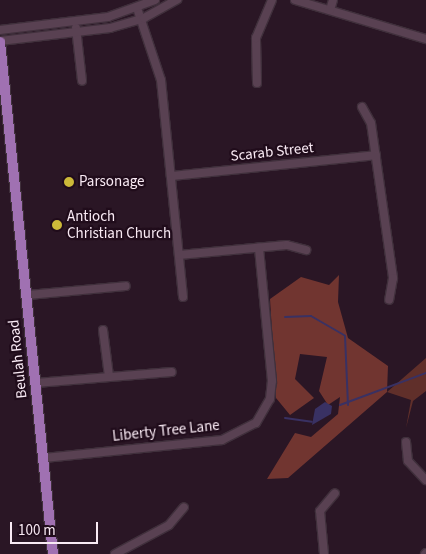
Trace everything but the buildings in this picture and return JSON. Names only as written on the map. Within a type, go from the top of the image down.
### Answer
[{"type":"main road","name":"Beulah Road","points":[[0,42],[28,295],[53,554]]},
{"type":"street","points":[[0,30],[75,22],[137,8],[155,0]]},
{"type":"street","points":[[0,42],[76,33],[141,19],[177,0]]},
{"type":"street","points":[[257,83],[255,43],[272,0]]},
{"type":"street","points":[[295,0],[426,39]]},
{"type":"street","points":[[330,10],[333,0]]},
{"type":"street","points":[[137,8],[159,70],[183,297]]},
{"type":"street","points":[[75,22],[82,81]]},
{"type":"street","points":[[362,107],[371,123],[376,155],[393,278],[390,300]]},
{"type":"street","name":"Scarab Street","points":[[171,176],[376,155]]},
{"type":"street","points":[[179,255],[287,245],[306,250]]},
{"type":"street","name":"Liberty Tree Lane","points":[[44,458],[225,439],[256,423],[266,408],[272,381],[259,248]]},
{"type":"street","points":[[28,295],[126,286]]},
{"type":"street","points":[[103,330],[109,376]]},
{"type":"street","points":[[36,383],[172,372]]},
{"type":"street","points":[[406,442],[408,461],[426,480]]},
{"type":"street","points":[[324,554],[320,511],[335,493]]},
{"type":"street","points":[[115,554],[169,525],[184,507]]},
{"type":"shaded area","points":[[339,275],[338,302],[348,338],[388,366],[387,392],[288,478],[267,479],[295,433],[311,437],[338,414],[340,397],[328,405],[319,391],[327,357],[300,354],[295,379],[314,398],[290,415],[276,398],[270,299],[301,277],[329,285]]},
{"type":"shaded area","points":[[426,358],[426,391],[413,401],[406,428],[411,400],[387,392]]},
{"type":"shaded area","points":[[325,402],[332,406],[331,414],[312,425],[315,409]]},
{"type":"waterway","points":[[285,317],[311,316],[345,336],[348,405]]},
{"type":"waterway","points":[[340,405],[426,373]]},
{"type":"waterway","points":[[285,418],[312,422]]},
{"type":"place","name":"Parsonage","points":[[69,182]]},
{"type":"place","name":"Antioch Christian Church","points":[[57,225]]}]
